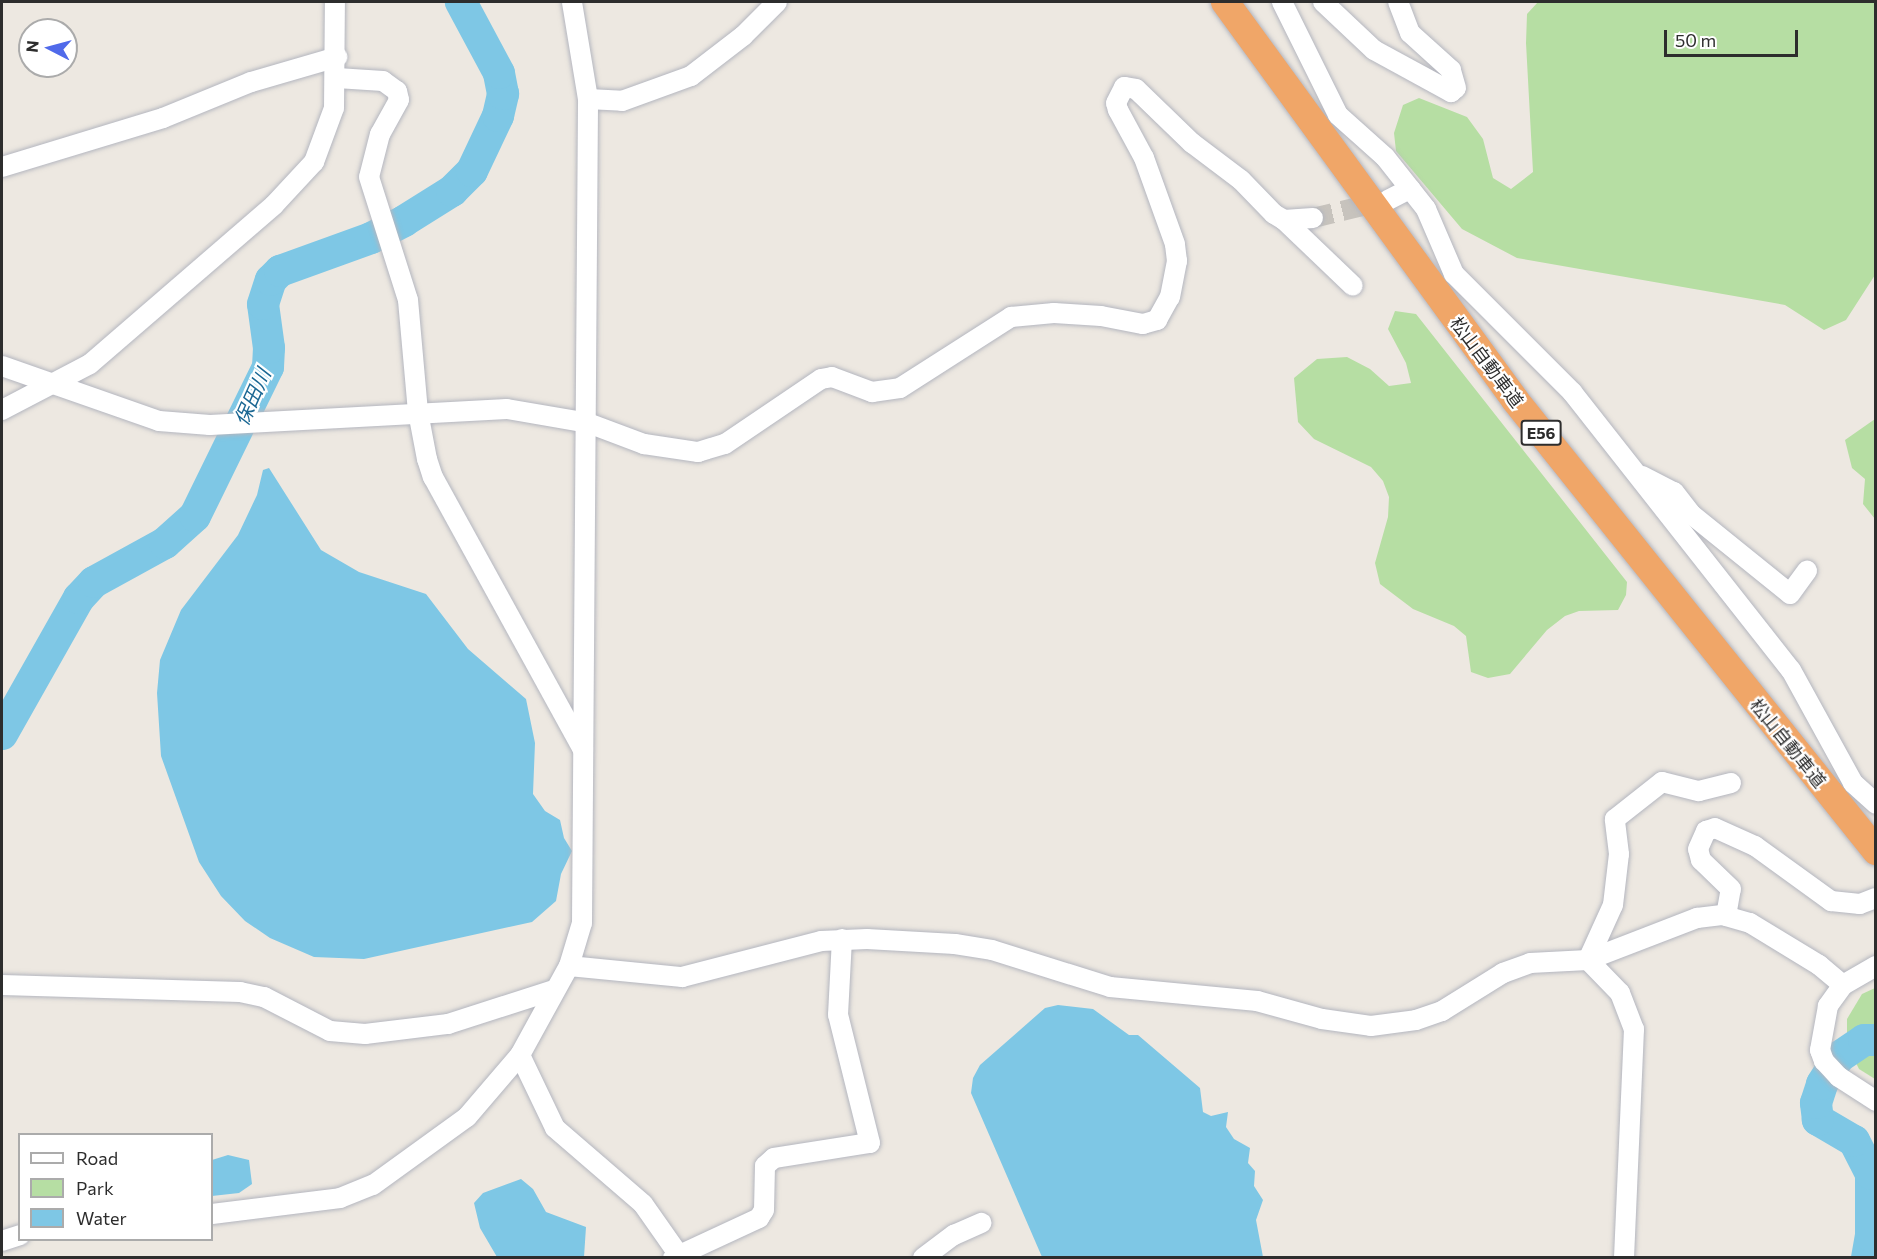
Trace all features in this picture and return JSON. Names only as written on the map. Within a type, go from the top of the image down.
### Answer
[{"type":"highway","name":"松山自動車道","points":[[1225,2],[1515,400],[1875,851]]},
{"type":"street","points":[[2,410],[55,385],[117,342],[297,182],[314,162],[325,138],[337,78],[335,2]]},
{"type":"street","points":[[213,1214],[340,1197],[373,1185],[467,1117],[520,1055],[569,966],[582,922],[585,883],[584,752],[588,423],[588,99],[572,2]]},
{"type":"street","points":[[588,99],[622,101],[691,75],[743,36],[777,2]]},
{"type":"street","points":[[1282,2],[1338,115],[1385,157],[1426,209],[1454,274],[1464,287],[1572,392],[1791,670],[1853,783],[1875,804]]},
{"type":"street","points":[[1323,2],[1374,50],[1451,92],[1456,88],[1451,70],[1410,33],[1398,2]]},
{"type":"street","points":[[2,167],[163,118],[251,82],[338,57]]},
{"type":"street","points":[[337,78],[383,81],[397,91],[399,100],[380,134],[369,177],[384,234],[408,300],[418,412],[433,477],[584,752]]},
{"type":"street","points":[[2,366],[159,421],[242,424],[418,412],[507,409],[588,423],[644,444],[698,452],[725,444],[821,379],[832,377],[873,392],[900,388],[1011,317],[1029,313],[1101,316],[1143,324],[1157,320],[1170,297],[1177,261],[1175,244],[1144,158],[1118,110],[1116,103],[1124,87],[1136,89],[1284,220],[1353,286]]},
{"type":"street","points":[[1388,200],[1410,189]]},
{"type":"street","points":[[1284,220],[1313,218]]},
{"type":"street","points":[[1636,473],[1674,492],[1691,514],[1790,594],[1807,571]]},
{"type":"street","points":[[1588,960],[1613,904],[1619,854],[1615,819],[1662,782],[1699,791],[1731,783]]},
{"type":"street","points":[[1726,916],[1731,889],[1701,860],[1698,849],[1706,831],[1714,828],[1755,846],[1831,901],[1860,904],[1875,898]]},
{"type":"street","points":[[569,966],[682,977],[805,944],[842,939],[955,944],[992,950],[1110,987],[1257,1001],[1322,1019],[1371,1026],[1416,1020],[1442,1011],[1503,973],[1530,963],[1588,960],[1697,918],[1726,916],[1750,923],[1779,939],[1843,985]]},
{"type":"street","points":[[520,1055],[555,1128],[643,1204],[678,1256],[759,1218],[764,1210],[764,1172],[774,1158],[870,1143],[838,1015],[842,939]]},
{"type":"street","points":[[1588,960],[1620,993],[1634,1029],[1622,1242],[1624,1257]]},
{"type":"street","points":[[1875,966],[1843,985],[1828,1006],[1820,1050],[1824,1061],[1839,1077],[1875,1101]]},
{"type":"street","points":[[2,985],[240,992],[264,998],[330,1031],[365,1034],[448,1024],[554,990]]},
{"type":"street","points":[[923,1257],[954,1235],[981,1222]]},
{"type":"street","points":[[2,1241],[18,1236]]},
{"type":"green space","points":[[1538,2],[1875,2],[1875,275],[1846,320],[1824,330],[1785,305],[1517,258],[1462,229],[1396,151],[1394,133],[1403,105],[1419,98],[1467,117],[1483,139],[1493,178],[1511,189],[1533,172],[1526,43],[1527,14]]},
{"type":"green space","points":[[1395,311],[1416,314],[1627,582],[1626,595],[1618,610],[1579,611],[1565,616],[1547,630],[1510,674],[1488,678],[1471,672],[1466,636],[1454,626],[1413,609],[1380,584],[1375,563],[1388,517],[1389,497],[1383,481],[1371,467],[1314,439],[1298,422],[1294,378],[1317,359],[1347,357],[1370,369],[1389,386],[1411,383],[1406,363],[1388,329]]},
{"type":"green space","points":[[1875,419],[1875,519],[1863,504],[1865,479],[1852,468],[1845,440]]},
{"type":"green space","points":[[1875,988],[1875,1079],[1859,1069],[1847,1045],[1847,1019],[1862,994]]},
{"type":"water","points":[[269,468],[321,550],[359,572],[426,594],[468,649],[526,699],[535,743],[533,794],[545,811],[560,820],[564,838],[572,851],[561,874],[556,901],[532,922],[364,959],[314,957],[270,938],[245,921],[221,896],[199,862],[161,756],[157,693],[160,660],[181,610],[238,535],[257,495],[263,470]]},
{"type":"water","points":[[1058,1005],[1093,1009],[1129,1035],[1138,1035],[1200,1088],[1203,1112],[1211,1116],[1228,1112],[1226,1127],[1234,1139],[1250,1148],[1248,1163],[1255,1171],[1254,1186],[1263,1200],[1256,1220],[1263,1257],[1042,1257],[971,1093],[973,1078],[980,1065],[1045,1008]]},
{"type":"water","points":[[228,1155],[249,1160],[252,1184],[239,1193],[213,1196],[213,1160]]},
{"type":"water","points":[[521,1179],[533,1189],[546,1212],[586,1227],[584,1257],[497,1257],[480,1228],[474,1203],[483,1193]]},
{"type":"waterway","name":"保田川","points":[[2,734],[79,598],[94,582],[165,543],[195,516],[268,367],[269,348],[263,304],[271,280],[280,271],[371,238],[404,221],[452,191],[472,171],[498,116],[503,94],[499,73],[461,2]]},
{"type":"waterway","points":[[1867,1258],[1871,1236],[1871,1174],[1854,1141],[1818,1120],[1816,1103],[1822,1084],[1839,1057],[1864,1040],[1876,1040]]},
{"type":"tunnel","points":[[1313,218],[1383,201]]}]
